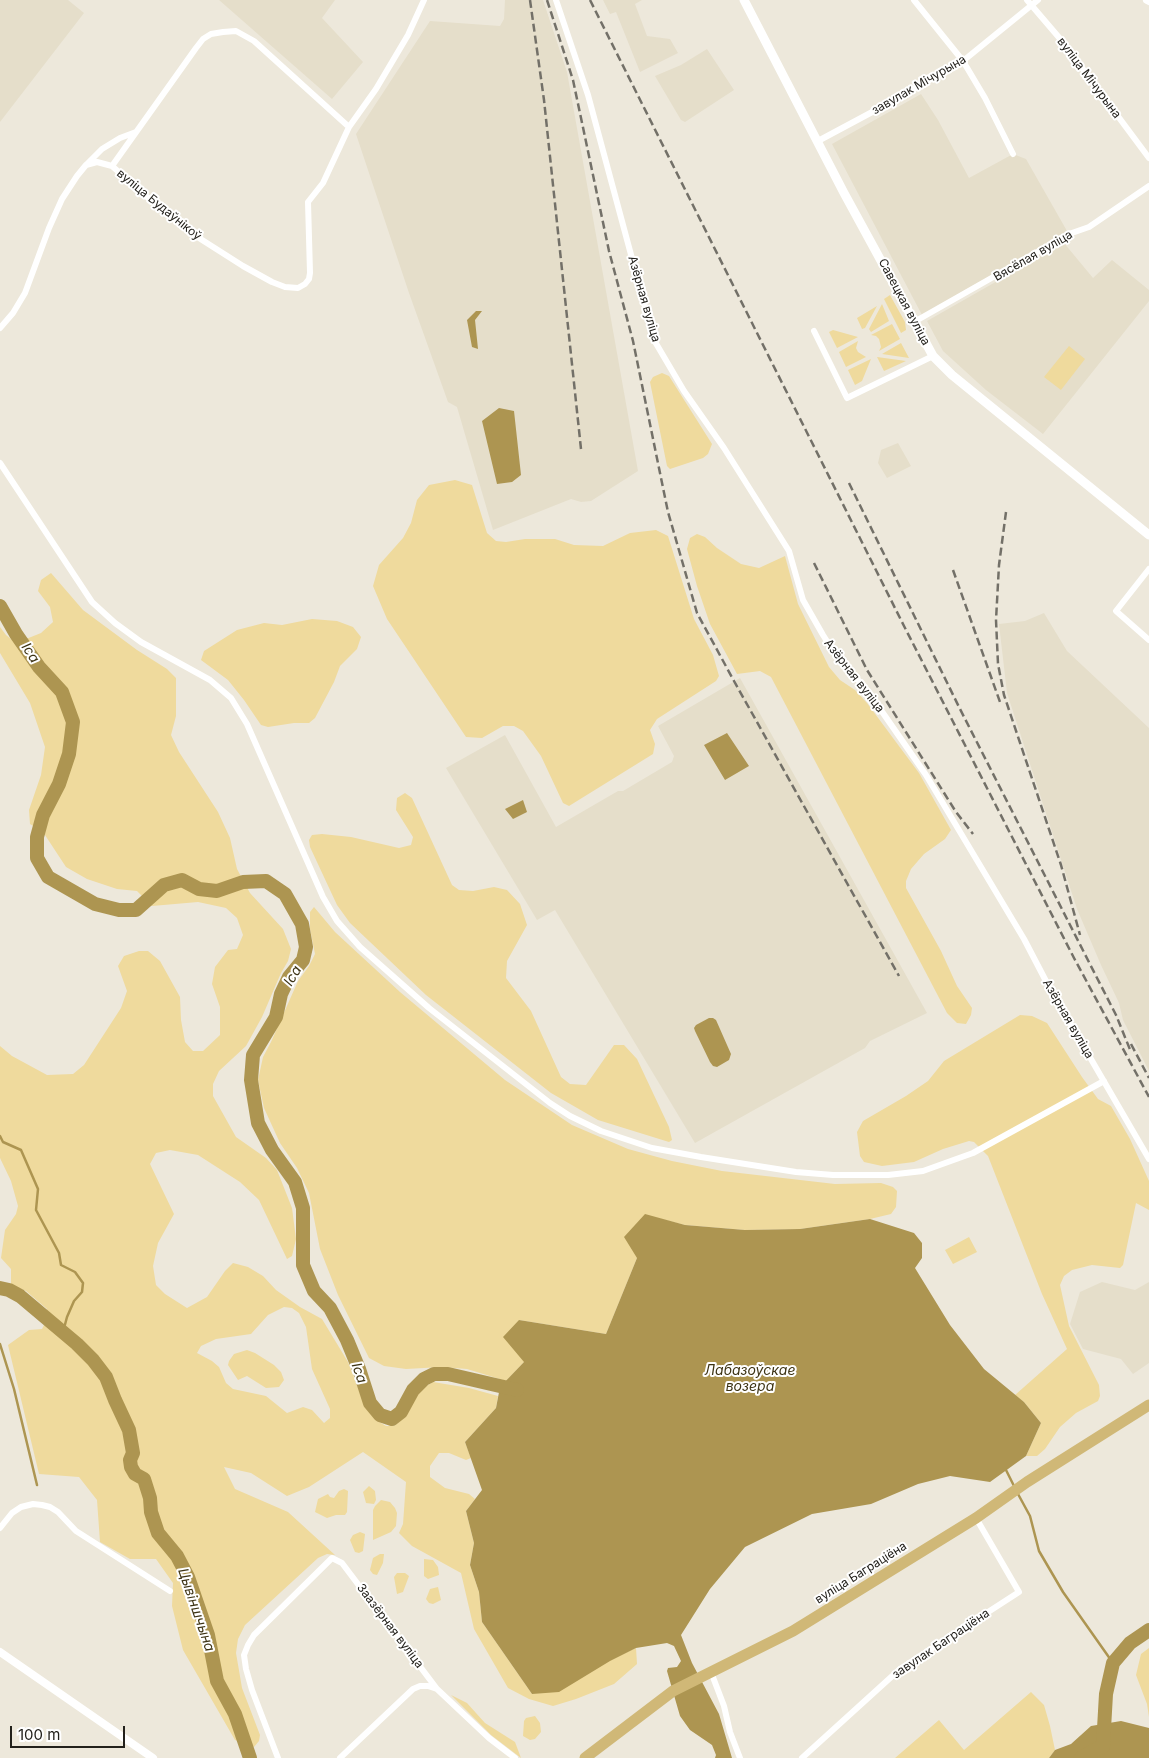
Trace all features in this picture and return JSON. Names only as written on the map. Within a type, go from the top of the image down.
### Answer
[{"type":"highway","name":"вуліца Баграціёна","points":[[585,1758],[673,1691],[793,1631],[976,1518],[1028,1482],[1149,1405]]},
{"type":"main road","name":"Савецкая вуліца","points":[[744,0],[933,356],[952,375],[1149,535]]},
{"type":"street","name":"вуліца Будаўнікоў","points":[[349,127],[254,41],[236,31],[211,34],[203,40],[112,166],[155,204],[199,238],[272,282],[285,287],[298,288],[309,280],[310,273],[308,202],[323,183],[349,127],[376,89],[408,35],[424,0]]},
{"type":"street","name":"Азёрная вуліца","points":[[556,0],[588,95],[654,340],[684,392],[724,448],[789,551],[803,600],[823,635],[836,654],[867,690],[926,775],[1024,938],[1048,985],[1149,1159]]},
{"type":"street","points":[[914,0],[963,61],[985,98],[1012,154]]},
{"type":"street","name":"завулак Мічурына","points":[[818,141],[963,61],[1030,3],[1038,0]]},
{"type":"street","name":"вуліца Мічурына","points":[[1030,3],[1068,49],[1149,158]]},
{"type":"street","points":[[0,328],[13,313],[25,293],[62,199],[86,165],[102,149],[120,138],[136,132]]},
{"type":"street","points":[[86,165],[96,162],[112,166]]},
{"type":"street","name":"Вясёлая вуліца","points":[[914,322],[1068,234],[1088,227],[1149,186]]},
{"type":"street","points":[[814,331],[848,398],[933,356]]},
{"type":"street","points":[[0,463],[92,602],[115,624],[141,642],[210,680],[231,698],[247,724],[323,897],[337,922],[360,947],[430,1008],[550,1103],[570,1116],[601,1131],[652,1148],[796,1172],[833,1175],[888,1175],[923,1171],[973,1153],[1104,1081]]},
{"type":"street","points":[[1149,569],[1116,611],[1149,640]]},
{"type":"street","points":[[0,1528],[12,1513],[21,1507],[32,1504],[50,1507],[58,1512],[76,1531],[170,1591]]},
{"type":"street","name":"завулак Баграціёна","points":[[802,1758],[900,1669],[1019,1592],[976,1518]]},
{"type":"street","name":"Заазёрная вуліца","points":[[278,1758],[249,1682],[244,1655],[254,1634],[332,1558],[342,1563],[437,1689]]},
{"type":"street","points":[[0,1652],[153,1758]]},
{"type":"street","points":[[705,1674],[724,1706],[730,1732],[740,1758]]},
{"type":"street","points":[[340,1758],[413,1689],[420,1686],[437,1689],[489,1738],[515,1758]]},
{"type":"shaded area","points":[[0,0],[68,0],[84,13],[0,122]]},
{"type":"shaded area","points":[[219,0],[335,0],[322,18],[363,62],[332,99]]},
{"type":"shaded area","points":[[505,0],[543,0],[567,72],[638,471],[591,501],[581,502],[571,499],[493,530],[457,407],[448,402],[356,134],[430,21],[500,26],[504,19]]},
{"type":"shaded area","points":[[603,0],[642,0],[635,4],[647,36],[670,39],[678,53],[640,72],[616,12],[610,14]]},
{"type":"shaded area","points":[[707,49],[734,90],[685,122],[681,120],[655,76],[681,65]]},
{"type":"shaded area","points":[[921,94],[938,120],[969,178],[1013,154],[1026,159],[1067,231],[922,315],[832,144]]},
{"type":"shaded area","points":[[1064,243],[1093,278],[1112,260],[1149,290],[1149,301],[1043,434],[986,390],[943,351],[927,321]]},
{"type":"shaded area","points":[[890,295],[905,322],[906,330],[901,333],[884,299]]},
{"type":"shaded area","points":[[882,304],[889,321],[871,332],[869,329]]},
{"type":"shaded area","points":[[877,306],[865,328],[862,329],[857,318]]},
{"type":"shaded area","points":[[892,324],[900,339],[879,351],[881,347],[879,339],[871,335]]},
{"type":"shaded area","points":[[833,330],[858,337],[837,348],[829,332]]},
{"type":"shaded area","points":[[858,341],[856,348],[858,352],[866,357],[846,367],[839,352]]},
{"type":"shaded area","points":[[901,343],[909,358],[882,354]]},
{"type":"shaded area","points":[[1069,346],[1085,359],[1061,390],[1044,377]]},
{"type":"shaded area","points":[[877,357],[906,361],[884,371]]},
{"type":"shaded area","points":[[871,359],[862,381],[855,385],[848,370]]},
{"type":"shaded area","points":[[662,373],[669,376],[712,444],[708,454],[703,458],[670,469],[667,466],[650,382],[653,377]]},
{"type":"shaded area","points":[[898,443],[911,466],[887,478],[878,463],[881,450]]},
{"type":"shaded area","points":[[455,480],[472,485],[487,533],[496,541],[555,539],[574,545],[603,546],[630,533],[656,530],[668,536],[694,619],[713,655],[719,676],[716,681],[657,719],[650,730],[655,744],[653,754],[569,806],[563,803],[541,756],[523,731],[514,726],[503,726],[482,738],[466,737],[387,619],[373,586],[379,565],[403,538],[411,523],[417,500],[429,485]]},
{"type":"shaded area","points":[[697,534],[705,537],[717,548],[741,564],[759,568],[785,556],[798,604],[829,667],[840,680],[855,690],[867,703],[919,773],[951,830],[945,839],[924,854],[911,869],[906,881],[906,888],[941,951],[957,986],[972,1008],[971,1015],[966,1024],[957,1023],[947,1013],[771,677],[760,671],[737,674],[710,624],[697,586],[687,549],[690,538]]},
{"type":"shaded area","points":[[51,573],[83,610],[137,650],[167,669],[176,678],[176,716],[171,735],[179,752],[218,812],[230,838],[237,869],[250,893],[283,929],[291,949],[288,961],[246,1046],[219,1071],[213,1084],[213,1096],[236,1137],[266,1158],[277,1170],[292,1208],[296,1239],[292,1256],[287,1259],[259,1200],[240,1182],[198,1155],[170,1150],[156,1153],[150,1164],[174,1214],[158,1243],[153,1266],[156,1285],[165,1294],[187,1308],[207,1297],[233,1263],[248,1267],[263,1276],[276,1290],[300,1307],[322,1319],[348,1362],[365,1406],[376,1420],[386,1426],[394,1426],[399,1422],[421,1389],[433,1382],[469,1388],[498,1396],[496,1408],[465,1442],[471,1458],[466,1460],[449,1453],[439,1453],[430,1466],[430,1477],[445,1488],[469,1494],[475,1499],[466,1511],[474,1543],[470,1565],[479,1592],[482,1622],[532,1694],[636,1648],[637,1664],[614,1684],[553,1706],[529,1699],[508,1688],[474,1629],[461,1573],[412,1546],[399,1533],[403,1524],[406,1482],[363,1452],[309,1487],[287,1496],[251,1473],[224,1467],[235,1489],[288,1512],[335,1555],[327,1554],[318,1558],[245,1625],[238,1639],[236,1653],[242,1688],[260,1735],[259,1741],[254,1747],[235,1740],[183,1650],[172,1606],[173,1583],[156,1559],[130,1559],[100,1542],[97,1500],[79,1477],[39,1474],[8,1345],[29,1330],[42,1329],[46,1321],[47,1309],[26,1291],[11,1285],[11,1269],[1,1258],[5,1230],[16,1214],[18,1206],[11,1181],[0,1158],[0,1046],[12,1056],[47,1075],[73,1074],[84,1065],[121,1008],[127,991],[118,966],[124,956],[139,951],[148,951],[160,961],[180,997],[181,1020],[185,1042],[193,1051],[203,1051],[220,1035],[220,1007],[212,984],[215,967],[228,950],[237,949],[243,935],[237,918],[226,908],[198,902],[152,906],[137,891],[117,889],[87,879],[66,867],[43,832],[30,824],[29,810],[41,775],[45,747],[30,703],[0,653],[0,627],[16,643],[41,633],[53,622],[50,607],[38,591],[41,580]],"holes":[[[284,1307],[292,1308],[299,1313],[306,1327],[312,1369],[330,1409],[330,1418],[324,1423],[312,1410],[303,1407],[287,1413],[266,1396],[233,1389],[226,1383],[219,1367],[197,1353],[201,1346],[216,1339],[251,1334],[268,1315]]]},
{"type":"shaded area","points":[[1044,613],[1067,651],[1149,728],[1149,1071],[1123,1020],[1119,1003],[1077,909],[1007,693],[999,624],[1025,621]]},
{"type":"shaded area","points":[[312,619],[337,621],[353,627],[361,637],[357,649],[340,666],[334,682],[315,718],[309,723],[268,727],[261,725],[228,680],[201,660],[204,651],[237,630],[264,623],[282,625]]},
{"type":"shaded area","points":[[740,678],[927,1013],[870,1041],[865,1048],[695,1143],[555,910],[537,920],[446,768],[505,735],[556,827],[672,762],[674,756],[658,726]]},
{"type":"shaded area","points":[[405,793],[412,798],[452,885],[459,890],[473,891],[494,887],[507,890],[520,904],[527,925],[507,961],[506,978],[531,1011],[561,1077],[570,1084],[586,1085],[614,1045],[624,1045],[637,1059],[669,1127],[672,1140],[669,1142],[598,1120],[551,1093],[426,995],[350,923],[337,905],[310,847],[309,840],[312,835],[322,834],[351,837],[399,848],[411,845],[413,837],[396,810],[397,798]]},
{"type":"shaded area","points":[[314,907],[335,932],[400,992],[505,1080],[572,1125],[628,1149],[672,1161],[722,1171],[835,1184],[881,1183],[893,1187],[897,1191],[896,1207],[891,1214],[870,1219],[800,1229],[745,1230],[685,1225],[645,1215],[637,1258],[606,1334],[519,1320],[524,1362],[506,1381],[467,1369],[442,1367],[406,1369],[384,1366],[369,1358],[338,1295],[320,1249],[309,1193],[297,1168],[280,1143],[264,1108],[258,1080],[263,1057],[298,981],[315,954],[310,929],[310,912]]},
{"type":"shaded area","points":[[1020,1015],[1032,1016],[1047,1023],[1098,1099],[1111,1106],[1130,1139],[1149,1181],[1149,1210],[1136,1203],[1123,1265],[1120,1268],[1092,1265],[1072,1270],[1064,1276],[1060,1285],[1069,1326],[1099,1385],[1100,1396],[1098,1401],[1076,1413],[1060,1427],[1045,1449],[1037,1456],[1026,1456],[1041,1423],[1024,1402],[1015,1395],[1067,1349],[1042,1294],[988,1156],[974,1142],[969,1141],[943,1149],[914,1162],[882,1166],[864,1162],[860,1156],[857,1132],[863,1121],[928,1081],[944,1061]]},
{"type":"shaded area","points":[[969,1237],[977,1252],[953,1264],[945,1250]]},
{"type":"shaded area","points":[[1102,1282],[1135,1290],[1149,1282],[1149,1363],[1133,1374],[1121,1359],[1083,1349],[1070,1324],[1080,1292]]},
{"type":"shaded area","points":[[247,1350],[274,1365],[281,1372],[284,1380],[279,1387],[266,1388],[247,1376],[238,1380],[228,1365],[229,1361],[234,1354]]},
{"type":"shaded area","points":[[369,1486],[375,1491],[376,1500],[374,1504],[366,1503],[363,1492]]},
{"type":"shaded area","points":[[344,1489],[348,1491],[347,1512],[345,1515],[327,1518],[315,1512],[318,1499],[328,1494],[334,1498],[339,1491]]},
{"type":"shaded area","points":[[381,1500],[390,1502],[395,1508],[397,1513],[396,1526],[391,1532],[373,1540],[373,1510]]},
{"type":"shaded area","points":[[360,1532],[365,1534],[363,1551],[359,1553],[355,1552],[350,1540],[353,1535]]},
{"type":"shaded area","points":[[384,1554],[383,1563],[377,1575],[373,1574],[370,1570],[373,1558]]},
{"type":"shaded area","points":[[424,1559],[433,1560],[438,1567],[439,1575],[428,1579],[424,1576]]},
{"type":"shaded area","points":[[397,1573],[405,1573],[409,1576],[403,1592],[397,1594],[394,1577]]},
{"type":"shaded area","points":[[438,1587],[441,1600],[433,1604],[429,1603],[426,1599],[430,1589]]},
{"type":"shaded area","points":[[1149,1648],[1149,1717],[1147,1704],[1136,1675],[1141,1654]]},
{"type":"shaded area","points":[[1031,1692],[1044,1705],[1050,1726],[1055,1750],[1049,1758],[895,1758],[939,1720],[964,1750]]},
{"type":"shaded area","points":[[451,1695],[467,1703],[485,1723],[515,1742],[521,1758],[491,1735]]},
{"type":"shaded area","points":[[535,1716],[540,1723],[541,1732],[535,1739],[530,1740],[523,1736],[524,1721],[526,1718]]},
{"type":"water","points":[[476,311],[482,311],[475,320],[478,349],[472,347],[467,320]]},
{"type":"water","points":[[499,408],[514,411],[521,475],[512,482],[497,484],[482,421]]},
{"type":"water","points":[[727,733],[749,766],[725,780],[704,745]]},
{"type":"water","points":[[523,800],[527,812],[513,819],[505,809]]},
{"type":"water","points":[[709,1018],[716,1020],[731,1054],[729,1060],[717,1067],[713,1066],[710,1062],[694,1028]]},
{"type":"water","name":"Лабазоўскае возера","points":[[645,1214],[685,1225],[745,1230],[800,1229],[870,1219],[914,1233],[922,1243],[922,1258],[915,1268],[950,1325],[984,1369],[1024,1402],[1041,1423],[1026,1456],[990,1482],[950,1476],[918,1484],[871,1504],[812,1514],[745,1547],[710,1589],[681,1635],[692,1663],[719,1714],[732,1758],[715,1758],[716,1755],[712,1745],[690,1730],[680,1716],[667,1671],[668,1668],[677,1667],[681,1661],[674,1646],[667,1643],[636,1648],[610,1661],[559,1692],[532,1694],[482,1622],[479,1592],[470,1565],[474,1543],[466,1511],[482,1490],[465,1442],[496,1408],[500,1387],[524,1362],[503,1337],[519,1320],[606,1334],[637,1258],[624,1237]]},
{"type":"water","points":[[1121,1721],[1149,1728],[1149,1758],[1049,1758],[1055,1750],[1071,1744],[1091,1726]]},
{"type":"waterway","name":"Іса","points":[[0,606],[16,634],[39,667],[62,692],[73,722],[69,754],[59,784],[43,815],[37,837],[37,858],[48,877],[95,904],[119,910],[136,910],[164,885],[182,880],[199,889],[217,891],[243,882],[266,881],[285,894],[302,924],[306,947],[303,960],[289,977],[281,994],[276,1017],[253,1055],[251,1080],[258,1123],[272,1150],[295,1182],[303,1208],[303,1265],[314,1291],[330,1308],[347,1340],[370,1403],[380,1415],[392,1419],[401,1412],[413,1390],[424,1379],[434,1374],[448,1374],[517,1390]]},
{"type":"waterway","points":[[0,1136],[3,1142],[21,1150],[38,1189],[36,1210],[59,1253],[61,1265],[75,1272],[83,1283],[82,1292],[74,1301],[63,1332]]},
{"type":"waterway","name":"Цывіншчына","points":[[0,1288],[20,1296],[77,1344],[106,1377],[129,1430],[133,1453],[130,1460],[131,1467],[135,1474],[144,1479],[150,1498],[151,1512],[158,1533],[177,1556],[188,1577],[208,1635],[217,1681],[235,1714],[250,1758]]},
{"type":"waterway","points":[[0,1344],[14,1389],[37,1485]]},
{"type":"waterway","points":[[1006,1470],[1014,1486]]},
{"type":"waterway","points":[[1018,1494],[1030,1516],[1039,1551],[1063,1592],[1113,1663]]},
{"type":"waterway","points":[[1081,1758],[1103,1746],[1106,1694],[1113,1663],[1130,1643],[1149,1630]]},
{"type":"railway","points":[[530,0],[544,100],[581,449]]},
{"type":"railway","points":[[547,0],[573,80],[609,251],[633,341],[668,512],[697,613],[899,976]]},
{"type":"railway","points":[[590,0],[904,626],[1074,958],[1149,1097]]},
{"type":"railway","points":[[849,483],[960,709],[1116,1015],[1131,1052]]},
{"type":"railway","points":[[1006,512],[999,565],[996,620],[998,664],[1004,695],[1061,865],[1080,935]]},
{"type":"railway","points":[[814,563],[867,670],[956,812],[973,834]]},
{"type":"railway","points":[[953,570],[1000,702]]},
{"type":"railway","points":[[1131,1044],[1149,1078]]}]
